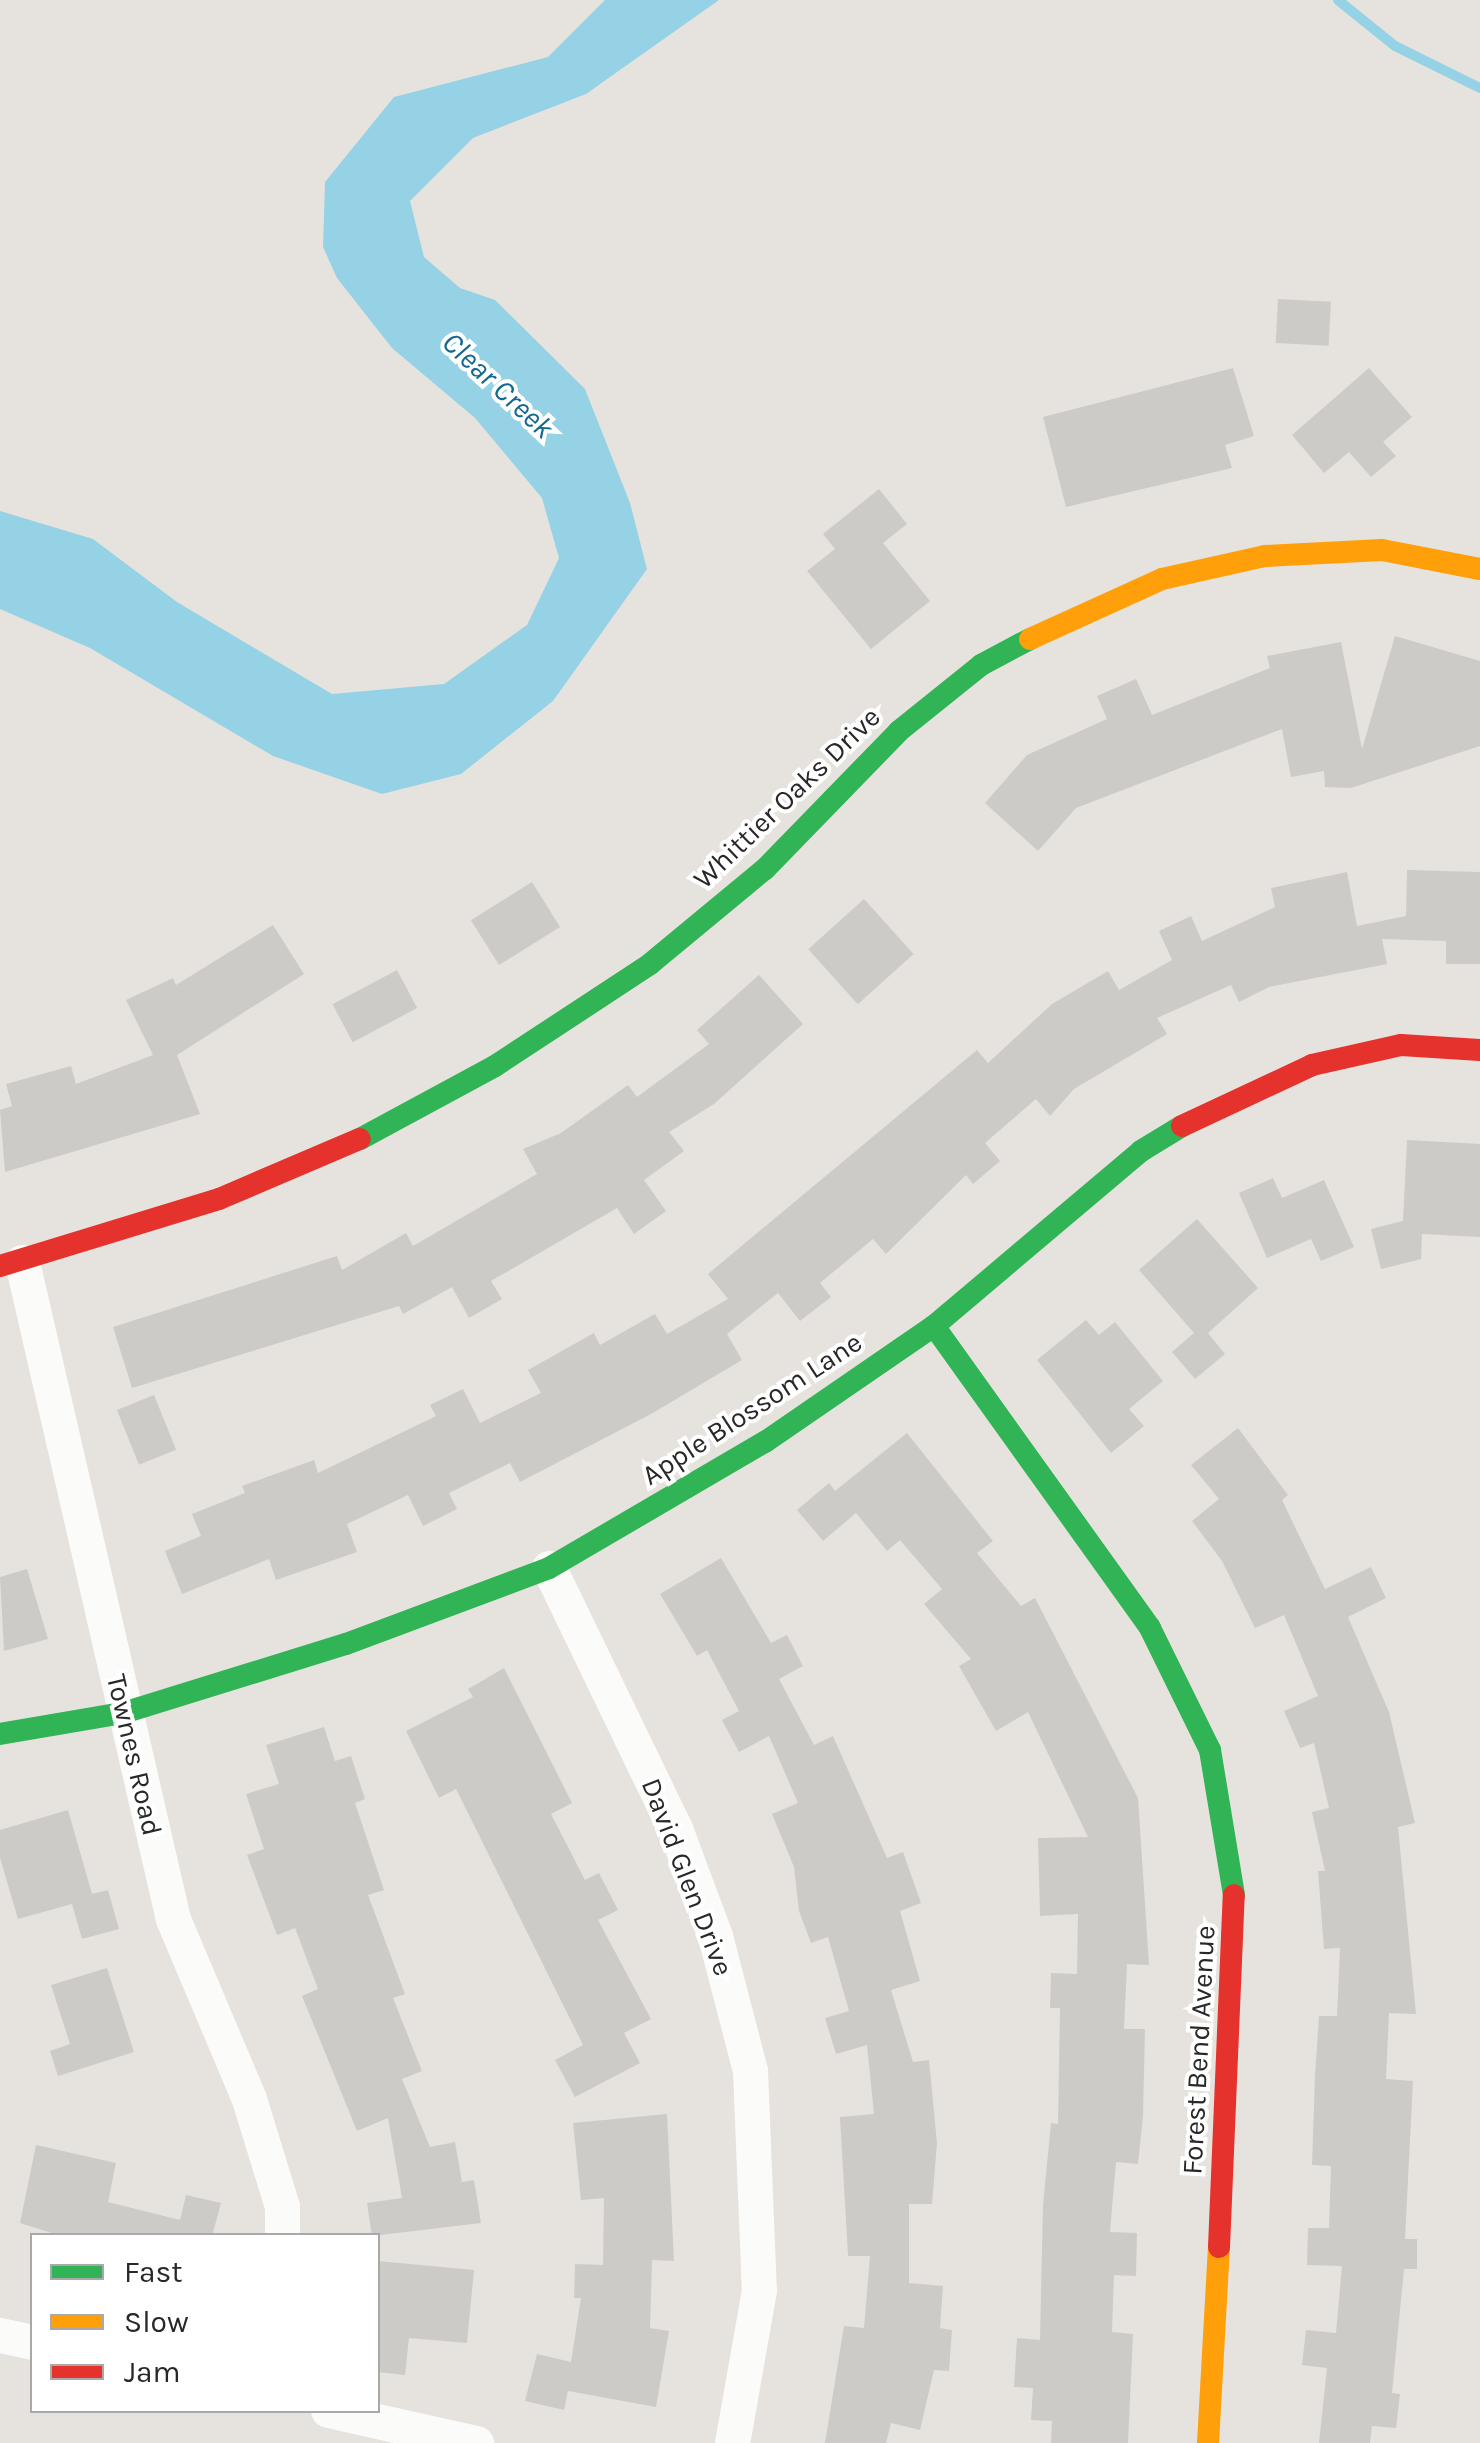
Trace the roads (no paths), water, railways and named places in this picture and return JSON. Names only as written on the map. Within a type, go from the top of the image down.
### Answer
[{"type":"street","name":"Whittier Oaks Drive","points":[[11,1264],[220,1199],[347,1146],[495,1066],[650,964],[765,868],[899,731],[981,665],[1054,626],[1162,579],[1266,556],[1382,550],[1480,569]]},
{"type":"street","name":"Apple Blossom Lane","points":[[0,1734],[123,1713],[346,1644],[549,1568],[765,1442],[934,1326],[1141,1151],[1217,1105],[1312,1066],[1401,1045],[1480,1050]]},
{"type":"street","name":"Townes Road","points":[[11,1264],[173,1919],[249,2099],[282,2206],[282,2233]]},
{"type":"street","name":"Forest Bend Avenue","points":[[934,1326],[1140,1612],[1210,1750],[1238,1922],[1208,2443]]},
{"type":"street","name":"David Glen Drive","points":[[549,1568],[676,1831],[715,1936],[750,2070],[759,2290],[732,2443]]},
{"type":"street","points":[[0,2335],[30,2342]]},
{"type":"street","points":[[341,2413],[476,2443]]},
{"type":"water","name":"Clear Creek","points":[[605,0],[719,0],[586,94],[473,138],[410,201],[424,257],[460,288],[495,300],[585,389],[630,503],[647,569],[553,701],[461,774],[382,794],[273,756],[90,648],[0,609],[0,511],[93,539],[177,602],[332,694],[444,684],[527,625],[559,558],[542,498],[475,418],[392,348],[337,278],[323,247],[325,182],[394,97],[548,57]]},
{"type":"waterway","points":[[1338,0],[1395,46],[1480,88]]}]
